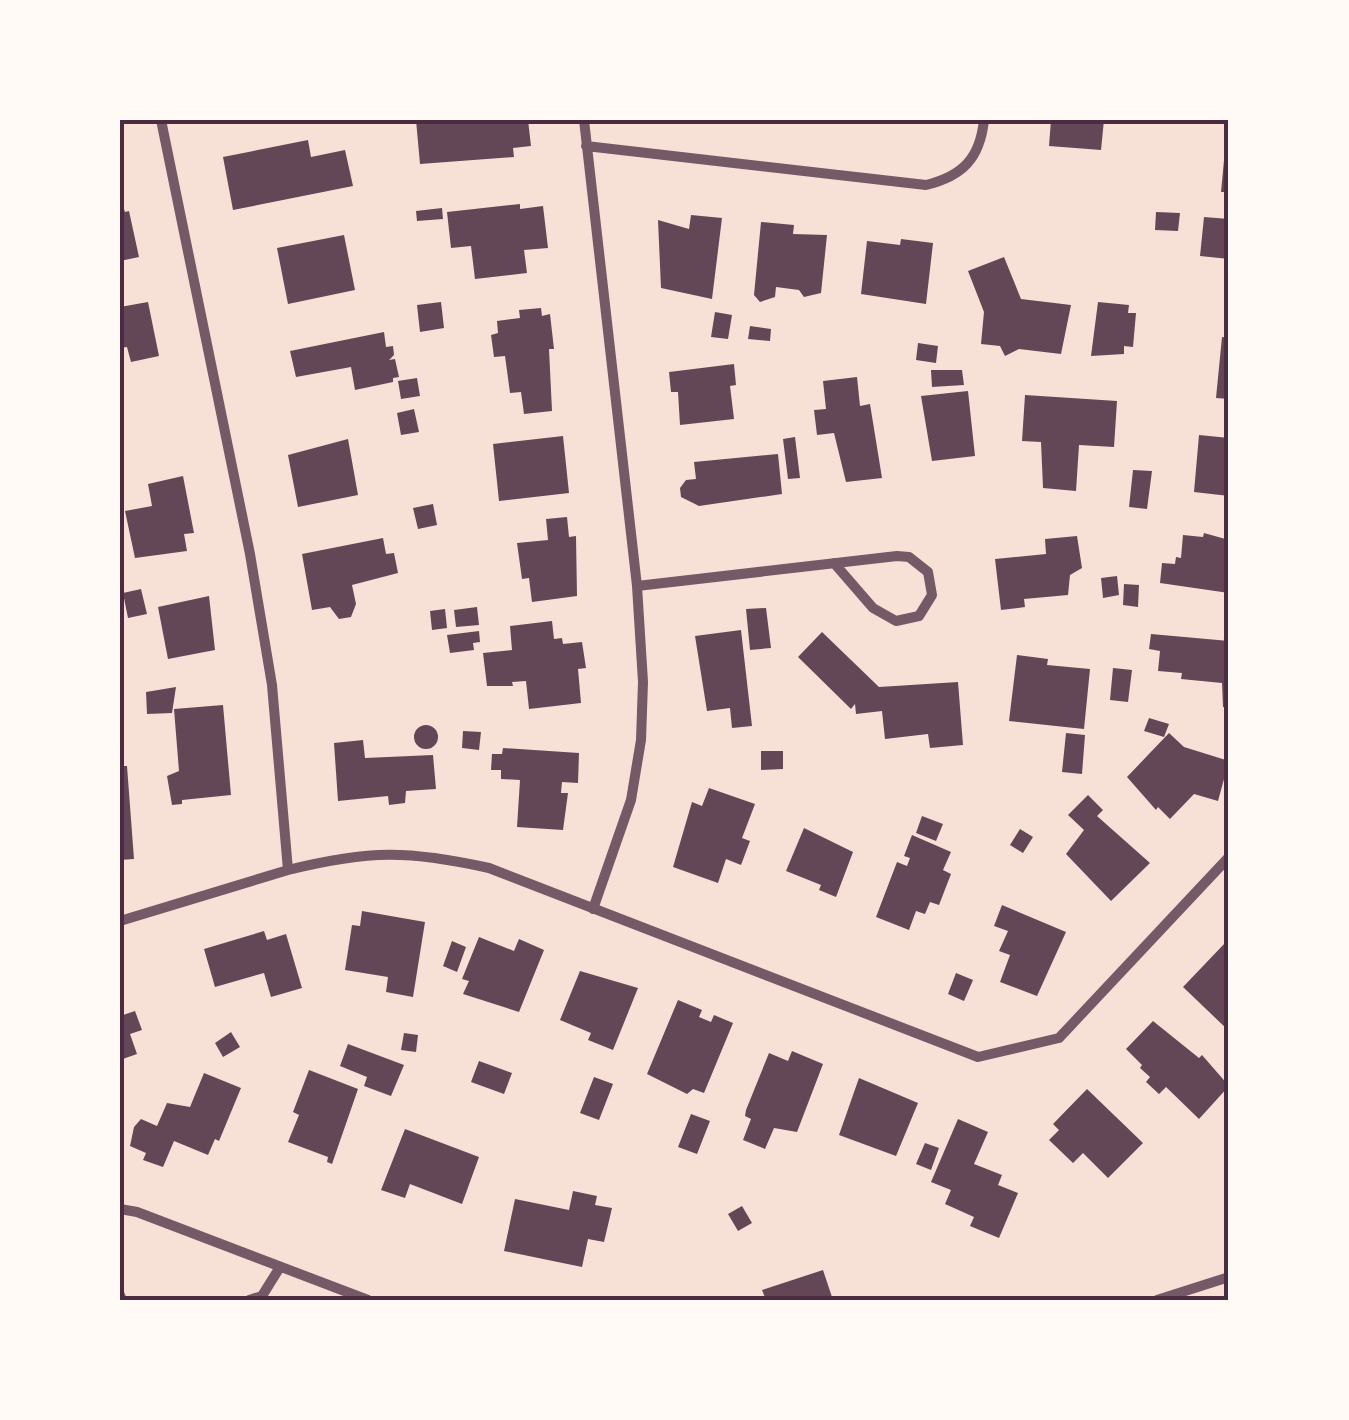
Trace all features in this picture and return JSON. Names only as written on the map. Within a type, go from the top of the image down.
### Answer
[{"type":"street","points":[[160,120],[253,573],[272,685],[288,870]]},
{"type":"street","points":[[584,120],[636,586],[641,740],[630,800],[593,909]]},
{"type":"street","points":[[586,146],[926,185],[960,172],[976,156],[984,120]]},
{"type":"street","points":[[636,586],[834,564],[909,557],[928,572],[932,595],[919,616],[896,621],[873,608],[834,564]]},
{"type":"street","points":[[120,921],[345,856],[420,853],[489,868],[978,1057],[1059,1038],[1229,857]]},
{"type":"street","points":[[120,1210],[137,1212],[368,1300]]},
{"type":"street","points":[[249,1300],[262,1296],[280,1267]]},
{"type":"street","points":[[1157,1300],[1229,1277]]},
{"type":"building","points":[[416,120],[528,120],[531,146],[513,148],[514,157],[420,164]]},
{"type":"building","points":[[1051,120],[1104,120],[1101,150],[1049,146]]},
{"type":"building","points":[[1226,139],[1229,192],[1221,192]]},
{"type":"building","points":[[308,140],[311,157],[345,150],[353,186],[233,210],[223,157]]},
{"type":"building","points":[[120,198],[125,212],[129,211],[139,257],[120,261]]},
{"type":"building","points":[[520,204],[520,209],[543,206],[548,248],[524,250],[527,273],[475,279],[471,246],[451,248],[447,212]]},
{"type":"building","points":[[442,208],[443,219],[417,221],[416,211]]},
{"type":"building","points":[[1156,212],[1180,213],[1178,231],[1155,230]]},
{"type":"building","points":[[691,215],[722,218],[712,299],[661,288],[658,220],[689,229]]},
{"type":"building","points":[[1204,217],[1229,219],[1229,259],[1200,256]]},
{"type":"building","points":[[761,222],[794,225],[793,234],[827,235],[821,293],[804,297],[799,290],[776,287],[775,297],[760,302],[754,295]]},
{"type":"building","points":[[344,235],[355,290],[288,304],[277,248]]},
{"type":"building","points":[[901,239],[933,243],[926,304],[861,294],[867,241],[900,245]]},
{"type":"building","points":[[1004,257],[1021,299],[1071,305],[1061,354],[1019,349],[1005,356],[1000,346],[981,344],[984,312],[968,271]]},
{"type":"building","points":[[148,302],[159,356],[131,362],[127,347],[120,348],[120,307]]},
{"type":"building","points":[[441,302],[444,328],[420,332],[417,305]]},
{"type":"building","points":[[1098,302],[1129,305],[1128,313],[1136,313],[1133,347],[1124,346],[1124,354],[1091,356]]},
{"type":"building","points":[[541,308],[542,316],[550,314],[554,349],[549,349],[552,411],[524,414],[521,392],[510,393],[505,356],[494,357],[491,335],[498,333],[497,321],[520,318],[519,310]]},
{"type":"building","points":[[715,312],[732,315],[728,339],[711,337]]},
{"type":"building","points":[[750,326],[771,329],[770,341],[748,339]]},
{"type":"building","points":[[384,332],[386,347],[393,346],[394,355],[389,360],[395,359],[399,377],[393,378],[393,382],[355,390],[351,367],[296,377],[290,351]]},
{"type":"building","points":[[1222,337],[1229,338],[1229,399],[1216,398]]},
{"type":"building","points":[[918,343],[938,346],[936,363],[916,360]]},
{"type":"building","points":[[734,364],[736,385],[730,386],[734,419],[680,425],[678,392],[671,392],[669,372]]},
{"type":"building","points":[[931,370],[962,370],[964,385],[932,387]]},
{"type":"building","points":[[857,377],[860,406],[870,404],[882,478],[846,482],[834,433],[817,435],[814,410],[826,409],[823,381]]},
{"type":"building","points":[[417,378],[420,396],[401,399],[398,381]]},
{"type":"building","points":[[968,391],[975,456],[932,461],[921,396]]},
{"type":"building","points":[[1025,395],[1117,401],[1114,447],[1079,445],[1076,491],[1043,488],[1041,442],[1022,441]]},
{"type":"building","points":[[414,409],[419,432],[401,435],[397,413]]},
{"type":"building","points":[[1199,435],[1229,438],[1229,496],[1194,492]]},
{"type":"building","points":[[563,436],[569,493],[499,501],[493,444]]},
{"type":"building","points":[[795,437],[800,478],[788,479],[783,439]]},
{"type":"building","points":[[348,439],[358,495],[298,507],[288,455]]},
{"type":"building","points":[[778,454],[782,494],[699,506],[681,497],[680,488],[686,480],[696,479],[694,462]]},
{"type":"building","points":[[1133,470],[1152,471],[1147,509],[1129,507]]},
{"type":"building","points":[[183,476],[194,533],[184,534],[187,551],[135,558],[125,511],[152,506],[148,484]]},
{"type":"building","points":[[433,504],[437,525],[418,529],[413,508]]},
{"type":"building","points":[[567,517],[569,537],[576,536],[577,596],[532,602],[529,578],[522,579],[517,543],[548,540],[546,519]]},
{"type":"building","points":[[1204,533],[1229,540],[1229,593],[1160,583],[1162,563],[1175,564],[1176,557],[1181,558],[1183,535],[1203,537]]},
{"type":"building","points":[[1077,536],[1082,568],[1070,575],[1068,595],[1024,599],[1025,607],[1001,610],[995,559],[1046,554],[1045,539]]},
{"type":"building","points":[[383,538],[386,554],[394,553],[398,573],[352,585],[356,604],[351,617],[339,619],[330,607],[312,610],[302,554]]},
{"type":"building","points":[[1117,576],[1119,595],[1103,598],[1101,578]]},
{"type":"building","points":[[1124,584],[1139,585],[1138,607],[1123,605]]},
{"type":"building","points":[[141,589],[147,614],[128,618],[123,593]]},
{"type":"building","points":[[209,596],[215,650],[168,659],[158,607]]},
{"type":"building","points":[[477,607],[479,625],[456,627],[454,610]]},
{"type":"building","points":[[766,608],[771,648],[750,650],[746,609]]},
{"type":"building","points":[[445,609],[447,628],[432,630],[430,611]]},
{"type":"building","points":[[552,621],[554,639],[562,638],[563,644],[582,642],[586,668],[578,669],[581,703],[529,709],[526,681],[512,682],[513,686],[487,686],[483,653],[512,650],[510,626]]},
{"type":"building","points":[[741,630],[752,726],[732,728],[730,708],[707,711],[695,636]]},
{"type":"building","points":[[479,631],[480,642],[473,643],[474,650],[450,653],[447,635]]},
{"type":"building","points":[[822,632],[879,687],[958,682],[963,745],[930,748],[928,734],[885,739],[882,711],[856,714],[855,704],[851,709],[798,657]]},
{"type":"building","points":[[1151,634],[1229,641],[1229,708],[1223,707],[1222,683],[1181,679],[1182,673],[1158,671],[1160,651],[1149,649]]},
{"type":"building","points":[[1017,655],[1048,659],[1047,665],[1090,669],[1084,729],[1009,721]]},
{"type":"building","points":[[1113,668],[1132,670],[1128,702],[1110,700]]},
{"type":"building","points":[[176,687],[172,713],[147,714],[146,692]]},
{"type":"building","points":[[223,705],[231,795],[182,800],[182,804],[172,805],[167,776],[179,771],[174,709]]},
{"type":"building","points":[[1149,718],[1169,724],[1164,737],[1144,731]]},
{"type":"building","points":[[426,725],[435,728],[435,746],[426,749],[417,746],[414,737],[417,728]]},
{"type":"building","points":[[463,731],[481,732],[479,750],[462,748]]},
{"type":"building","points":[[1066,733],[1085,735],[1082,774],[1062,772]]},
{"type":"building","points":[[1169,733],[1184,747],[1229,761],[1218,801],[1194,794],[1170,819],[1158,807],[1156,810],[1127,777]]},
{"type":"building","points":[[363,740],[365,758],[433,755],[436,789],[406,791],[405,803],[389,805],[388,796],[338,801],[334,743]]},
{"type":"building","points":[[503,748],[579,753],[578,783],[562,782],[561,793],[568,793],[563,830],[517,827],[520,780],[501,779],[501,770],[491,770],[492,754],[502,754]]},
{"type":"building","points":[[761,751],[783,751],[783,769],[761,770]]},
{"type":"building","points":[[120,766],[127,766],[134,859],[120,860]]},
{"type":"building","points":[[709,788],[755,804],[742,838],[750,841],[741,865],[726,859],[718,883],[673,867],[692,802],[702,806]]},
{"type":"building","points":[[1088,795],[1103,810],[1097,816],[1150,863],[1111,901],[1066,854],[1084,830],[1068,815]]},
{"type":"building","points":[[922,816],[943,824],[936,841],[916,833]]},
{"type":"building","points":[[804,828],[853,852],[836,897],[819,890],[821,885],[786,871]]},
{"type":"building","points":[[1020,829],[1033,837],[1023,853],[1010,845]]},
{"type":"building","points":[[912,835],[951,852],[943,870],[951,874],[939,905],[930,902],[925,914],[916,911],[909,930],[876,917],[897,862],[907,866],[910,858],[904,856]]},
{"type":"building","points":[[1002,905],[1066,932],[1037,996],[1000,982],[1010,955],[999,951],[1008,931],[994,926]]},
{"type":"building","points":[[362,911],[425,922],[413,997],[386,992],[388,977],[345,970],[352,925],[360,926]]},
{"type":"building","points":[[264,931],[267,940],[286,934],[302,988],[271,997],[264,973],[215,987],[204,949]]},
{"type":"building","points":[[479,937],[514,951],[519,939],[544,950],[519,1012],[463,994],[469,981],[462,979]]},
{"type":"building","points":[[452,941],[466,947],[457,972],[443,966]]},
{"type":"building","points":[[1225,943],[1229,946],[1229,1031],[1183,987]]},
{"type":"building","points":[[580,971],[638,988],[613,1050],[588,1040],[591,1033],[560,1020]]},
{"type":"building","points":[[956,973],[973,980],[964,1001],[948,994]]},
{"type":"building","points":[[678,1000],[702,1010],[699,1017],[711,1022],[714,1015],[733,1023],[704,1093],[693,1089],[687,1094],[647,1074]]},
{"type":"building","points":[[135,1011],[142,1030],[130,1034],[137,1054],[120,1060],[120,1016]]},
{"type":"building","points":[[1153,1021],[1199,1058],[1202,1055],[1229,1086],[1199,1119],[1166,1087],[1159,1094],[1146,1082],[1150,1077],[1126,1049]]},
{"type":"building","points":[[231,1032],[240,1047],[223,1057],[215,1043]]},
{"type":"building","points":[[404,1033],[418,1035],[416,1052],[401,1050]]},
{"type":"building","points":[[348,1044],[404,1065],[391,1096],[364,1086],[367,1077],[340,1066]]},
{"type":"building","points":[[792,1051],[823,1064],[797,1132],[774,1128],[765,1149],[743,1140],[751,1119],[745,1116],[746,1110],[769,1053],[788,1061]]},
{"type":"building","points":[[479,1061],[512,1073],[504,1094],[471,1082]]},
{"type":"building","points":[[309,1070],[358,1089],[332,1164],[327,1162],[328,1157],[288,1142],[299,1115],[293,1112]]},
{"type":"building","points":[[204,1073],[241,1088],[219,1141],[215,1139],[208,1155],[174,1141],[163,1167],[143,1160],[146,1153],[130,1146],[134,1127],[141,1119],[157,1126],[167,1103],[190,1107]]},
{"type":"building","points":[[594,1077],[613,1084],[599,1120],[580,1113]]},
{"type":"building","points":[[859,1078],[918,1103],[896,1156],[839,1135]]},
{"type":"building","points":[[1087,1089],[1143,1143],[1108,1178],[1083,1153],[1073,1163],[1049,1140],[1059,1130],[1053,1124]]},
{"type":"building","points":[[691,1114],[710,1121],[697,1154],[678,1147]]},
{"type":"building","points":[[958,1119],[988,1132],[974,1164],[1002,1175],[998,1185],[1018,1193],[999,1238],[970,1226],[974,1217],[945,1204],[951,1190],[931,1182]]},
{"type":"building","points":[[405,1129],[479,1157],[462,1204],[410,1184],[405,1198],[381,1190]]},
{"type":"building","points":[[925,1143],[939,1148],[931,1170],[916,1164]]},
{"type":"building","points":[[573,1191],[597,1196],[595,1205],[612,1208],[604,1242],[588,1239],[582,1267],[504,1251],[515,1199],[569,1210]]},
{"type":"building","points":[[742,1206],[752,1223],[738,1231],[728,1214]]},
{"type":"building","points":[[823,1270],[833,1300],[766,1300],[762,1290]]}]
